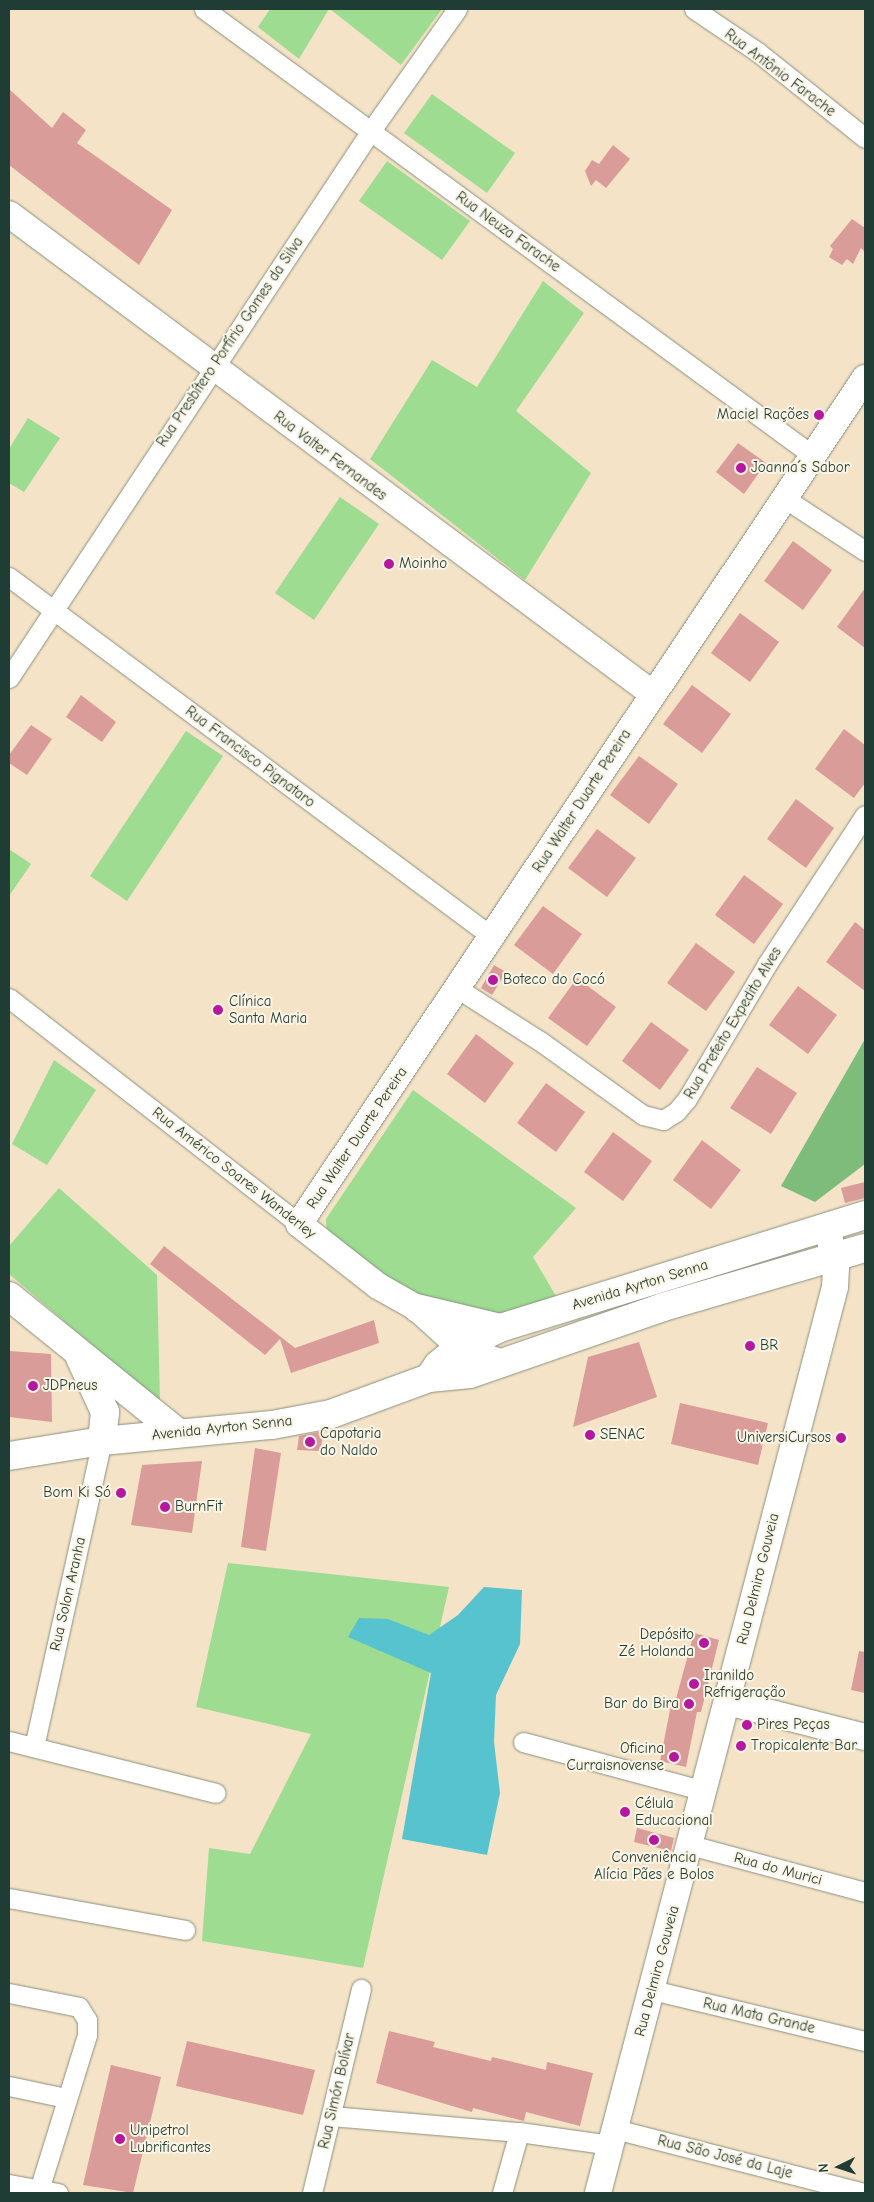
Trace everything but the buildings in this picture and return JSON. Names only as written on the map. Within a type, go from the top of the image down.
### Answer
[{"type":"main road","name":"Rua Valter Fernandes","points":[[9,214],[653,694]]},
{"type":"main road","name":"Rua Walter Duarte Pereira","points":[[299,1224],[865,378]]},
{"type":"main road","name":"Avenida Ayrton Senna","points":[[436,1378],[438,1365],[460,1347],[500,1328],[865,1215]]},
{"type":"main road","name":"Rua Américo Soares Wanderley","points":[[299,1224],[378,1286],[417,1308],[460,1347],[499,1362]]},
{"type":"main road","name":"Rua Delmiro Gouveia","points":[[598,2193],[728,1702],[826,1312],[824,1261],[827,1227]]},
{"type":"main road","name":"Avenida Ayrton Senna","points":[[9,1456],[102,1441],[312,1418],[436,1378],[499,1362],[663,1307],[865,1248]]},
{"type":"main road","points":[[9,1296],[177,1432]]},
{"type":"main road","points":[[417,1308],[500,1328]]},
{"type":"main road","points":[[77,1352],[105,1412],[102,1441]]},
{"type":"main road","points":[[728,1702],[865,1737]]},
{"type":"street","name":"Rua Neuza Farache","points":[[204,9],[812,455]]},
{"type":"street","name":"Rua Presbítero Porfírio Gomes da Silva","points":[[9,678],[370,132],[457,9]]},
{"type":"street","name":"Rua Antônio Farache","points":[[694,9],[759,54],[865,138]]},
{"type":"street","points":[[784,498],[865,551]]},
{"type":"street","name":"Rua Francisco Pignataro","points":[[9,577],[491,936]]},
{"type":"street","name":"Rua Prefeito Expedito Alves","points":[[458,988],[540,1041],[643,1115],[657,1119],[667,1118],[687,1099],[772,957],[865,815]]},
{"type":"street","name":"Rua Américo Soares Wanderley","points":[[9,998],[299,1224]]},
{"type":"street","name":"Rua Solon Aranha","points":[[34,1747],[102,1441]]},
{"type":"street","points":[[9,1741],[216,1793]]},
{"type":"street","points":[[523,1742],[704,1791]]},
{"type":"street","name":"Rua do Murici","points":[[690,1845],[865,1892]]},
{"type":"street","points":[[9,1898],[185,1930]]},
{"type":"street","name":"Rua Simón Bolívar","points":[[312,2193],[361,1989]]},
{"type":"street","name":"Rua Mata Grande","points":[[652,1990],[865,2041]]},
{"type":"street","points":[[9,1993],[79,2007],[87,2020],[86,2035],[39,2190]]},
{"type":"street","points":[[9,2086],[66,2098]]},
{"type":"street","name":"Rua São José da Laje","points":[[331,2116],[519,2132],[613,2137],[865,2193]]},
{"type":"street","points":[[502,2193],[519,2132]]},
{"type":"street","points":[[9,2184],[58,2193]]},
{"type":"green space","points":[[270,9],[329,9],[299,59],[258,27]]},
{"type":"green space","points":[[330,9],[442,9],[401,65]]},
{"type":"green space","points":[[432,94],[515,153],[487,193],[404,133]]},
{"type":"green space","points":[[387,161],[470,221],[442,260],[359,201]]},
{"type":"green space","points":[[543,281],[584,313],[516,411],[591,473],[525,580],[370,459],[432,360],[477,387]]},
{"type":"green space","points":[[28,418],[60,438],[24,492],[9,483],[9,449]]},
{"type":"green space","points":[[340,497],[379,524],[314,620],[275,593]]},
{"type":"green space","points":[[186,731],[223,756],[127,901],[90,876]]},
{"type":"green space","points":[[9,849],[31,864],[9,896]]},
{"type":"green space","points":[[865,1039],[865,1164],[815,1202],[781,1186]]},
{"type":"green space","points":[[54,1060],[96,1090],[47,1165],[12,1144]]},
{"type":"green space","points":[[413,1090],[576,1208],[533,1257],[560,1303],[497,1320],[413,1294],[327,1236],[326,1219]]},
{"type":"green space","points":[[59,1188],[157,1275],[160,1403],[9,1274],[9,1246]]},
{"type":"green space","points":[[228,1563],[449,1587],[363,1968],[202,1941],[209,1848],[250,1854],[311,1734],[196,1707]]},
{"type":"water","points":[[484,1587],[522,1590],[520,1644],[496,1695],[494,1742],[500,1793],[487,1855],[402,1839],[431,1673],[348,1637],[359,1618],[388,1619],[429,1635],[458,1615]]},
{"type":"place","name":"Maciel Rações","points":[[819,415]]},
{"type":"place","name":"Joanna´s Sabor","points":[[741,468]]},
{"type":"place","name":"Moinho","points":[[389,564]]},
{"type":"place","name":"Boteco do Cocó","points":[[493,980]]},
{"type":"place","name":"Clínica Santa Maria","points":[[218,1010]]},
{"type":"place","name":"BR","points":[[750,1346]]},
{"type":"place","name":"JDPneus","points":[[33,1386]]},
{"type":"place","name":"SENAC","points":[[590,1435]]},
{"type":"place","name":"UniversiCursos","points":[[841,1438]]},
{"type":"place","name":"Capotaria do Naldo","points":[[310,1442]]},
{"type":"place","name":"Bom Ki Só","points":[[121,1493]]},
{"type":"place","name":"BurnFit","points":[[165,1507]]},
{"type":"place","name":"Depósito Zé Holanda","points":[[704,1643]]},
{"type":"place","name":"Iranildo Refrigeração","points":[[694,1684]]},
{"type":"place","name":"Bar do Bira","points":[[689,1704]]},
{"type":"place","name":"Pires Peças","points":[[747,1725]]},
{"type":"place","name":"Tropicalente Bar","points":[[741,1746]]},
{"type":"place","name":"Oficina Curraisnovense","points":[[674,1757]]},
{"type":"place","name":"Célula Educacional","points":[[625,1812]]},
{"type":"place","name":"Conveniência Alícia Pães e Bolos","points":[[654,1840]]},
{"type":"place","name":"Unipetrol Lubrificantes","points":[[120,2139]]}]
